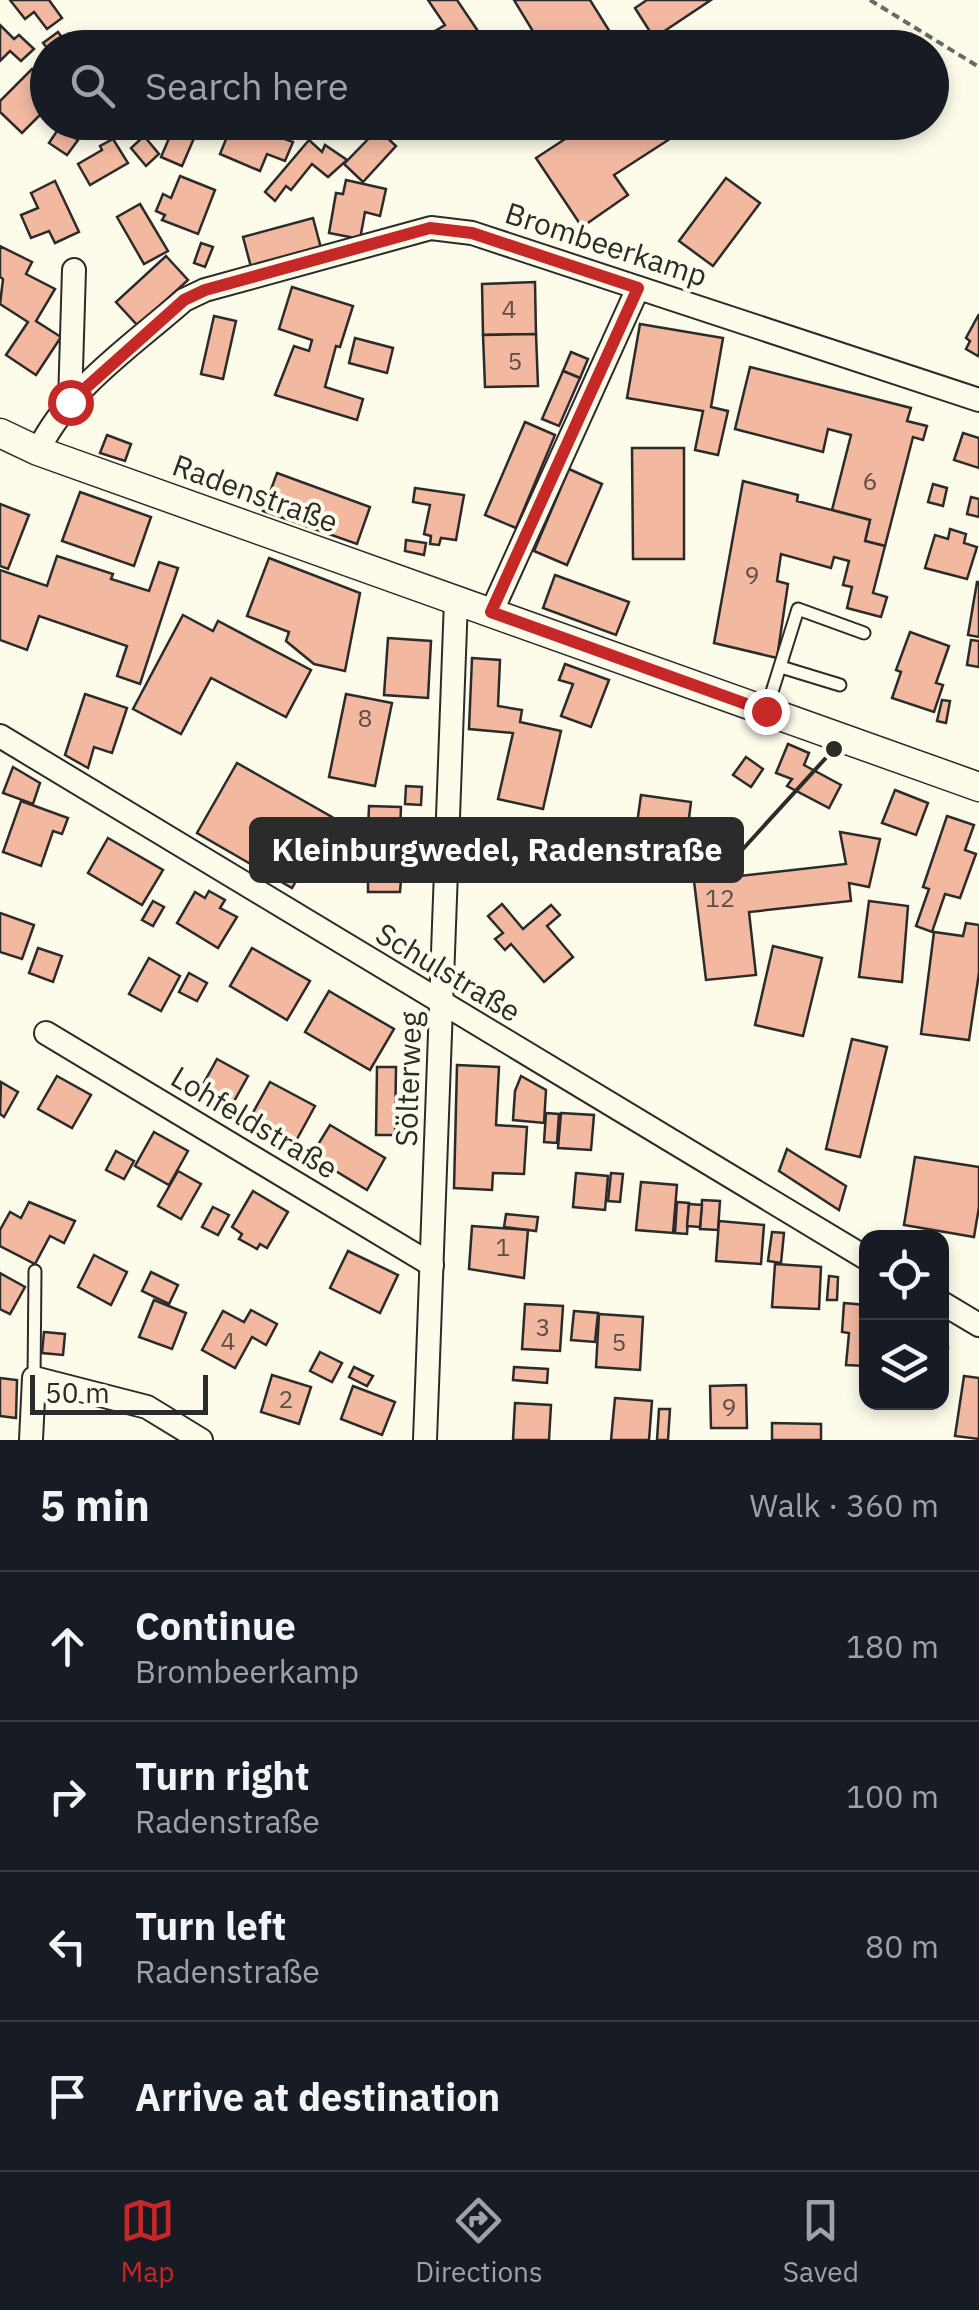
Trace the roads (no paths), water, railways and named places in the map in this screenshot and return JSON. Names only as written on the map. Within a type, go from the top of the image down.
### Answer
[{"type":"street","name":"Brombeerkamp","points":[[38,451],[51,424],[70,402],[184,300],[205,290],[430,228],[472,233],[979,400]]},
{"type":"street","points":[[70,402],[74,270]]},
{"type":"street","points":[[491,612],[638,288]]},
{"type":"street","name":"Radenstraße","points":[[0,433],[38,451],[979,787]]},
{"type":"street","name":"Sölterweg","points":[[425,1440],[456,600]]},
{"type":"street","name":"Schulstraße","points":[[0,736],[859,1254]]},
{"type":"street","name":"Lohfeldstraße","points":[[46,1034],[432,1265]]},
{"type":"street","points":[[949,1307],[979,1326]]},
{"type":"street","points":[[31,1440],[34,1381],[148,1407],[201,1440]]},
{"type":"lane","points":[[766,711],[798,610],[864,633]]},
{"type":"lane","points":[[782,666],[840,686]]},
{"type":"lane","points":[[34,1381],[35,1271]]},
{"type":"place","name":"Kleinburgwedel, Radenstraße","points":[[834,749]]}]
